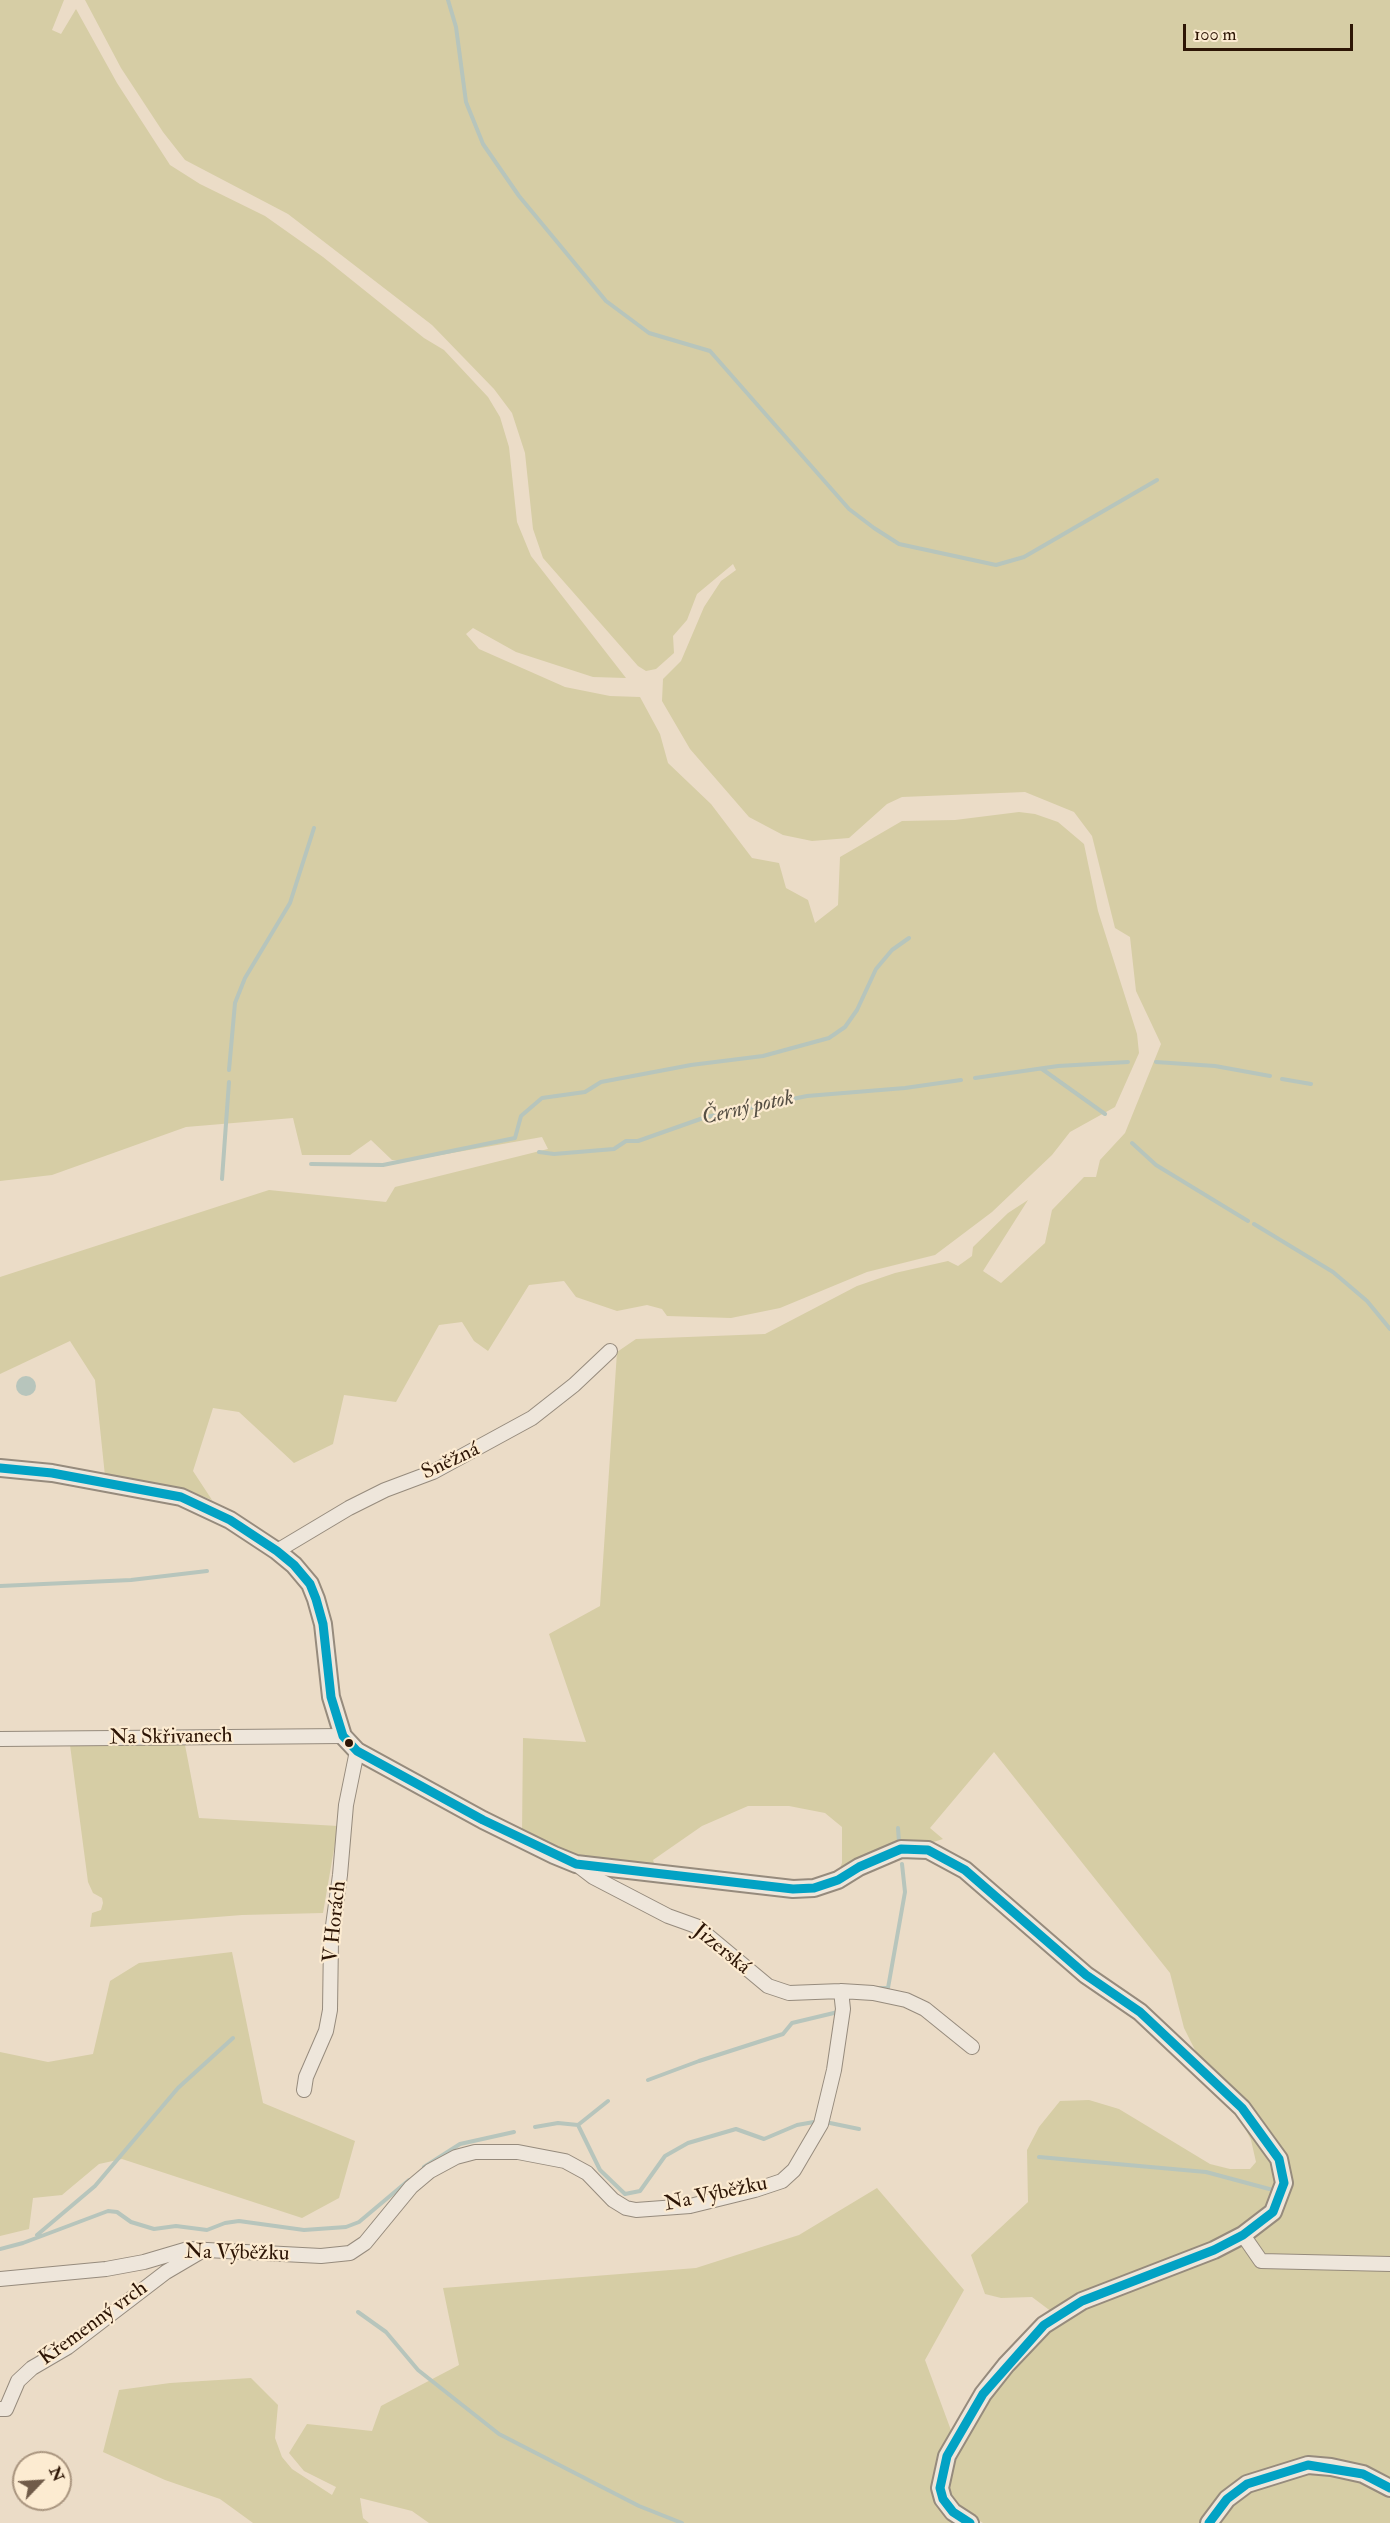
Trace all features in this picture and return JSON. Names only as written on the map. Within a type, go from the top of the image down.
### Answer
[{"type":"street","name":"Sněžná","points":[[277,1551],[350,1508],[386,1490],[433,1472],[523,1423],[574,1385],[610,1351]]},
{"type":"street","name":"Jizerská","points":[[0,1468],[52,1473],[181,1497],[230,1520],[277,1551],[294,1565],[310,1584],[316,1599],[323,1624],[331,1697],[343,1736],[357,1751],[483,1820],[554,1856],[576,1864],[794,1889],[814,1888],[838,1881],[859,1867],[902,1849],[928,1850],[946,1857],[1003,1902],[1086,1975],[1140,2012],[1242,2108],[1269,2141],[1279,2159],[1284,2184],[1273,2212],[1243,2235],[1214,2250],[1082,2301],[1044,2325],[1006,2365],[978,2402],[946,2456],[941,2472],[940,2488],[953,2512],[970,2523]]},
{"type":"street","name":"Na Skřivanech","points":[[0,1739],[343,1736]]},
{"type":"street","name":"V Horách","points":[[304,2090],[306,2077],[326,2031],[330,2010],[331,1940],[346,1805],[357,1751]]},
{"type":"street","name":"Jizerská","points":[[576,1864],[593,1877],[668,1916],[696,1926],[768,1986],[789,1993],[842,1991]]},
{"type":"street","points":[[842,1991],[873,1993],[906,2000],[925,2009],[972,2048]]},
{"type":"street","name":"Na Výběžku","points":[[0,2278],[97,2270],[144,2262],[188,2249],[321,2256],[350,2253],[365,2243],[411,2187],[430,2171],[456,2157],[475,2152],[518,2152],[565,2161],[587,2173],[612,2200],[626,2208],[636,2210],[690,2206],[782,2181],[794,2170],[805,2154],[826,2113],[843,2009],[842,1991]]},
{"type":"street","points":[[1243,2235],[1261,2261],[1390,2264]]},
{"type":"street","name":"Křemenný vrch","points":[[0,2409],[6,2409],[18,2381],[32,2368],[68,2347],[166,2272],[204,2250]]},
{"type":"street","points":[[1209,2523],[1227,2499],[1247,2484],[1308,2465],[1331,2467],[1363,2475],[1390,2488]]},
{"type":"shaded area","points":[[0,0],[64,0],[52,30],[61,34],[76,9],[117,83],[170,165],[200,184],[265,216],[323,257],[424,338],[444,350],[488,397],[500,417],[509,447],[517,522],[531,556],[626,678],[593,677],[516,652],[473,628],[466,634],[479,649],[565,687],[610,696],[640,697],[660,734],[668,763],[711,804],[752,858],[779,863],[786,888],[808,900],[815,923],[838,905],[840,857],[902,821],[955,820],[1019,812],[1035,814],[1058,822],[1084,844],[1098,911],[1137,1034],[1139,1053],[1115,1107],[1070,1132],[1052,1155],[992,1212],[935,1255],[867,1272],[780,1308],[731,1318],[667,1316],[662,1309],[647,1305],[617,1311],[576,1297],[564,1281],[529,1285],[488,1351],[474,1341],[462,1322],[439,1325],[396,1402],[344,1395],[333,1444],[294,1463],[239,1412],[213,1408],[193,1471],[212,1500],[192,1492],[105,1476],[95,1380],[70,1341],[0,1374],[0,1277],[269,1190],[386,1202],[395,1187],[548,1149],[542,1137],[407,1161],[392,1160],[371,1140],[350,1155],[302,1155],[293,1118],[186,1127],[52,1175],[0,1181]]},
{"type":"shaded area","points":[[85,0],[1390,0],[1390,2481],[1307,2458],[1262,2471],[1201,2523],[983,2523],[958,2507],[949,2496],[947,2487],[953,2458],[989,2398],[1011,2370],[1049,2331],[1085,2307],[1247,2241],[1278,2217],[1291,2184],[1286,2157],[1275,2137],[1248,2103],[1198,2056],[1184,2028],[1170,1973],[994,1752],[930,1828],[943,1839],[838,1872],[842,1863],[842,1827],[825,1813],[789,1806],[748,1806],[702,1826],[653,1860],[655,1866],[577,1855],[522,1834],[523,1738],[586,1742],[549,1634],[600,1606],[617,1352],[636,1339],[765,1334],[857,1286],[895,1273],[948,1261],[958,1266],[972,1256],[973,1247],[1008,1213],[1028,1200],[983,1271],[1001,1283],[1045,1243],[1052,1210],[1084,1177],[1096,1177],[1100,1160],[1125,1133],[1161,1044],[1136,991],[1130,937],[1115,928],[1092,836],[1074,812],[1025,792],[902,797],[887,804],[849,838],[812,841],[783,835],[749,817],[690,749],[662,701],[663,679],[681,661],[704,607],[721,581],[736,570],[733,564],[697,594],[687,620],[673,636],[674,653],[656,669],[646,671],[638,666],[543,558],[533,529],[525,453],[512,413],[494,389],[432,325],[288,214],[185,160],[163,132],[121,68]]},
{"type":"shaded area","points":[[26,1376],[33,1379],[36,1386],[33,1393],[26,1396],[19,1393],[16,1386],[19,1379]]},
{"type":"shaded area","points":[[70,1745],[185,1745],[199,1818],[338,1826],[323,1913],[242,1915],[90,1927],[92,1913],[101,1910],[103,1903],[102,1898],[93,1893],[88,1882]]},
{"type":"shaded area","points":[[232,1952],[263,2103],[355,2141],[339,2198],[302,2218],[122,2159],[99,2164],[62,2195],[33,2198],[29,2229],[0,2236],[0,2052],[48,2062],[93,2054],[110,1981],[139,1963]]},
{"type":"shaded area","points":[[1089,2100],[1119,2109],[1210,2164],[1230,2169],[1250,2169],[1256,2162],[1251,2140],[1237,2112],[1273,2162],[1277,2183],[1267,2208],[1240,2229],[1211,2244],[1052,2312],[1032,2297],[1001,2298],[985,2294],[971,2255],[1028,2202],[1027,2150],[1039,2127],[1060,2101]]},
{"type":"shaded area","points":[[877,2188],[964,2290],[925,2360],[952,2433],[940,2453],[934,2471],[933,2488],[958,2523],[429,2523],[412,2511],[360,2498],[363,2518],[369,2523],[253,2523],[220,2499],[165,2480],[103,2452],[119,2390],[170,2383],[251,2378],[278,2405],[275,2438],[282,2457],[292,2469],[332,2495],[336,2487],[304,2471],[289,2453],[307,2424],[372,2431],[381,2406],[459,2365],[443,2288],[696,2268],[799,2235]]},
{"type":"shaded area","points":[[1308,2472],[1361,2481],[1390,2496],[1390,2523],[1217,2523],[1232,2504],[1251,2490]]},
{"type":"waterway","points":[[448,0],[456,27],[466,102],[483,144],[519,196],[606,301],[649,333],[710,351],[849,509],[874,528],[899,544],[996,565],[1024,557],[1157,480]]},
{"type":"waterway","points":[[229,1070],[235,1003],[245,978],[290,903],[314,828]]},
{"type":"waterway","points":[[311,1164],[383,1165],[515,1138],[521,1116],[542,1098],[585,1092],[601,1082],[691,1065],[763,1056],[829,1038],[845,1027],[857,1010],[876,969],[892,950],[909,938]]},
{"type":"waterway","name":"Černý potok","points":[[975,1078],[1058,1066],[1128,1062]]},
{"type":"waterway","name":"Černý potok","points":[[1156,1062],[1215,1066],[1270,1076]]},
{"type":"waterway","points":[[1042,1069],[1105,1114]]},
{"type":"waterway","name":"Černý potok","points":[[1282,1079],[1311,1084]]},
{"type":"waterway","name":"Černý potok","points":[[539,1152],[554,1154],[614,1149],[626,1141],[638,1141],[706,1117],[807,1096],[905,1088],[961,1080]]},
{"type":"waterway","points":[[222,1179],[229,1082]]},
{"type":"waterway","points":[[1132,1143],[1156,1165],[1248,1221]]},
{"type":"waterway","points":[[1254,1224],[1333,1272],[1367,1301],[1390,1329]]},
{"type":"waterway","points":[[0,1586],[131,1580],[207,1571]]},
{"type":"waterway","points":[[898,1828],[899,1842]]},
{"type":"waterway","points":[[876,1988],[888,1988],[905,1892],[902,1864]]},
{"type":"waterway","points":[[648,2080],[783,2034],[792,2023],[838,2012]]},
{"type":"waterway","points":[[37,2235],[95,2186],[178,2088],[233,2038]]},
{"type":"waterway","points":[[578,2125],[608,2101]]},
{"type":"waterway","points":[[535,2127],[558,2123],[578,2125],[600,2170],[625,2194],[640,2191],[665,2156],[688,2143],[736,2129],[764,2139],[797,2125],[814,2122]]},
{"type":"waterway","points":[[830,2123],[859,2129]]},
{"type":"waterway","points":[[424,2167],[460,2144],[514,2132]]},
{"type":"waterway","points":[[1039,2157],[1206,2172],[1273,2190]]},
{"type":"waterway","points":[[0,2249],[23,2243],[108,2211],[117,2212],[131,2222],[154,2229],[176,2226],[207,2230],[225,2223],[239,2221],[304,2230],[346,2227],[359,2222],[409,2180]]},
{"type":"waterway","points":[[358,2312],[386,2332],[418,2370],[499,2434],[639,2506],[682,2523]]},
{"type":"transit line","points":[[0,1468],[52,1473],[181,1497],[230,1520],[277,1551],[294,1565],[310,1584],[316,1599],[323,1624],[331,1697],[343,1736],[357,1751],[483,1820],[576,1864],[793,1889],[814,1888],[838,1880],[859,1867],[901,1849],[928,1850],[965,1870],[1086,1975],[1140,2012],[1242,2108],[1279,2159],[1284,2183],[1273,2212],[1243,2235],[1214,2250],[1082,2301],[1044,2325],[983,2394],[947,2456],[940,2488],[943,2499],[953,2512],[970,2523]]},
{"type":"transit line","points":[[1209,2523],[1227,2499],[1247,2484],[1308,2465],[1363,2474],[1390,2488]]}]
